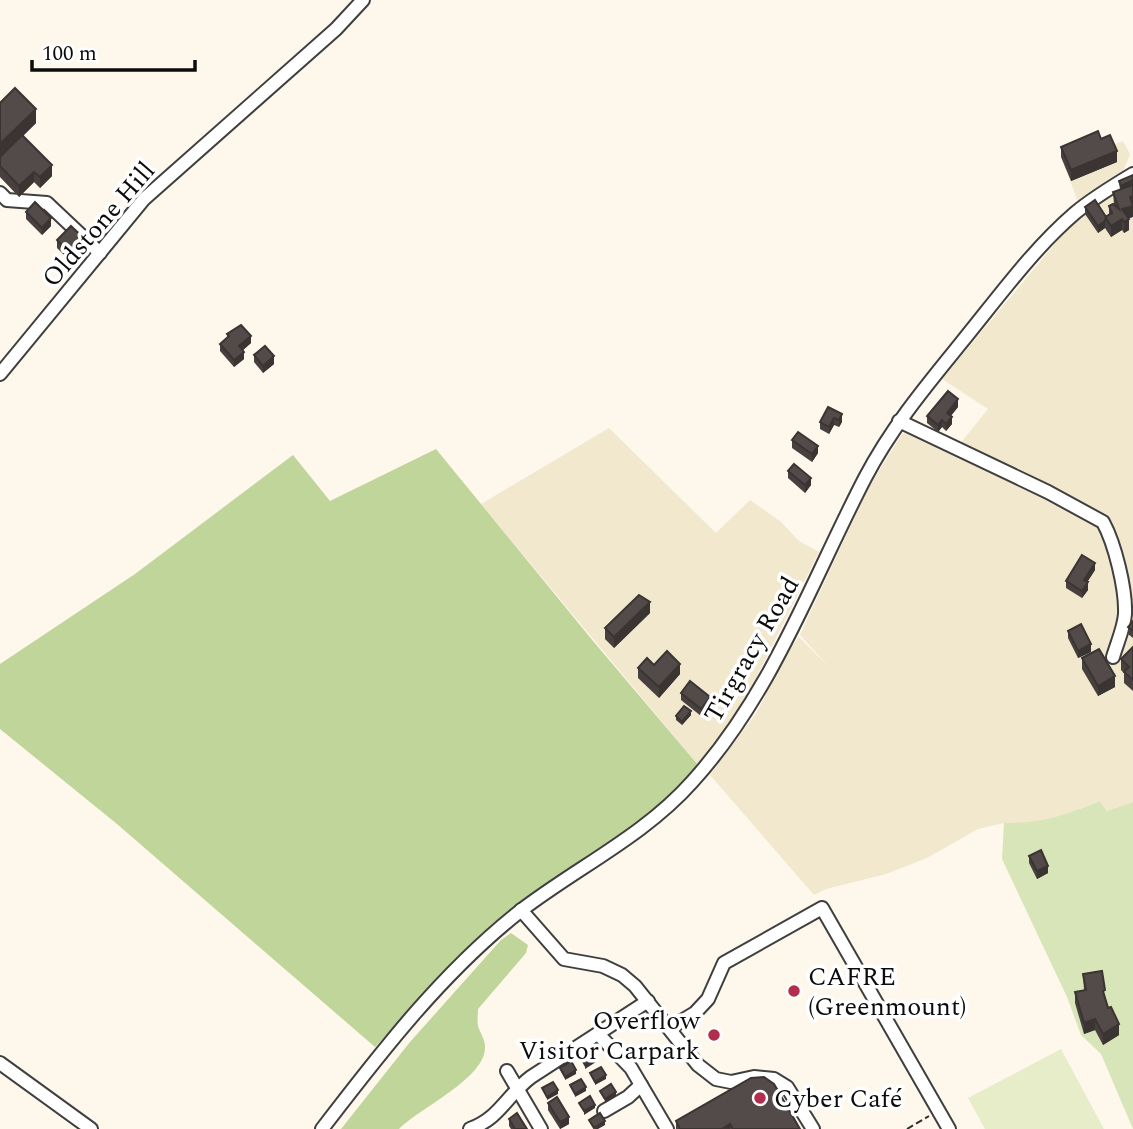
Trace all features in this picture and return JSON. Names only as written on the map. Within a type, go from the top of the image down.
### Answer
[{"type":"street","name":"Oldstone Hill","points":[[0,374],[144,199],[336,29],[363,0]]},
{"type":"street","name":"Tirgracy Road","points":[[322,1129],[406,1021],[481,945],[521,910],[613,848],[667,807],[691,783],[751,704],[864,479],[899,421],[1008,285],[1060,227],[1090,201],[1133,174]]},
{"type":"street","points":[[0,193],[10,200],[47,203],[100,253]]},
{"type":"street","points":[[899,421],[1048,492],[1103,522],[1117,565],[1125,615],[1113,657]]},
{"type":"street","points":[[670,1028],[695,1013],[708,999],[724,963],[821,908],[949,1129]]},
{"type":"street","points":[[521,910],[564,960],[603,966],[622,975],[648,1001],[698,1065],[716,1079],[732,1082],[754,1077],[774,1079],[787,1087],[813,1129]]},
{"type":"street","points":[[470,1129],[488,1126],[516,1090],[531,1077],[648,1001]]},
{"type":"street","points":[[598,1034],[626,1062],[667,1129]]},
{"type":"street","points":[[0,1063],[91,1129]]},
{"type":"street","points":[[507,1072],[541,1129]]},
{"type":"street","points":[[604,1111],[628,1097],[640,1085]]},
{"type":"path","points":[[907,1129],[939,1110]]},
{"type":"shaded area","points":[[1123,141],[1130,154],[1123,172],[1107,180],[1079,204],[1061,157],[1102,149]]},
{"type":"shaded area","points":[[1133,182],[1133,802],[1107,811],[1098,801],[1060,817],[1034,823],[1004,823],[978,829],[927,858],[886,874],[826,889],[814,895],[710,775],[757,712],[790,648],[799,637],[830,668],[800,635],[867,490],[902,434],[908,432],[1078,510],[1082,503],[959,445],[988,409],[942,379],[1074,221],[1119,188]]},
{"type":"shaded area","points":[[609,428],[716,533],[750,500],[781,522],[799,541],[819,552],[739,712],[698,765],[481,504]]},
{"type":"green space","points":[[436,449],[698,765],[669,799],[631,829],[509,910],[460,954],[375,1047],[117,824],[0,729],[0,664],[135,574],[293,455],[330,501]]},
{"type":"green space","points":[[1099,801],[1107,811],[1133,802],[1133,1129],[1101,1054],[1081,1035],[1067,997],[1002,859],[1004,823],[1053,818]]},
{"type":"green space","points":[[511,933],[528,945],[526,953],[478,1009],[478,1026],[485,1047],[475,1070],[399,1129],[341,1129],[410,1042],[501,940]]},
{"type":"green space","points":[[1061,1049],[1104,1129],[985,1129],[968,1098]]},
{"type":"building","points":[[15,88],[36,109],[0,144],[0,103]]},
{"type":"building","points":[[1098,131],[1101,139],[1110,135],[1117,151],[1071,170],[1061,147]]},
{"type":"building","points":[[22,135],[52,165],[40,177],[34,172],[19,186],[0,166],[0,157]]},
{"type":"building","points":[[1133,175],[1133,180],[1121,186],[1119,181]]},
{"type":"building","points":[[1133,185],[1133,196],[1130,197],[1133,206],[1122,209],[1129,219],[1124,222],[1122,219],[1111,226],[1105,217],[1112,213],[1109,206],[1113,204],[1119,209],[1113,192]]},
{"type":"building","points":[[1095,200],[1106,217],[1098,226],[1085,207]]},
{"type":"building","points":[[35,202],[51,218],[42,228],[26,212]]},
{"type":"building","points":[[71,226],[87,241],[72,256],[57,240]]},
{"type":"building","points":[[241,325],[251,336],[239,346],[244,352],[234,360],[220,344],[229,336],[227,334]]},
{"type":"building","points":[[265,346],[274,356],[263,366],[254,355]]},
{"type":"building","points":[[948,391],[958,399],[947,413],[952,417],[946,424],[942,420],[938,425],[927,416]]},
{"type":"building","points":[[828,407],[842,414],[839,420],[834,418],[829,427],[820,422]]},
{"type":"building","points":[[798,432],[818,446],[812,454],[792,440]]},
{"type":"building","points":[[794,464],[811,478],[805,485],[788,471]]},
{"type":"building","points":[[1082,555],[1095,563],[1084,580],[1088,582],[1082,591],[1066,581]]},
{"type":"building","points":[[639,595],[650,602],[614,637],[605,628]]},
{"type":"building","points":[[1081,624],[1091,644],[1078,651],[1068,631]]},
{"type":"building","points":[[1133,647],[1133,680],[1124,672],[1129,667],[1121,659]]},
{"type":"building","points":[[1099,649],[1115,676],[1098,686],[1082,658]]},
{"type":"building","points":[[667,651],[680,664],[659,687],[638,668],[647,658],[654,665]]},
{"type":"building","points":[[690,681],[710,697],[701,709],[681,693]]},
{"type":"building","points":[[684,706],[691,711],[682,722],[676,716]]},
{"type":"building","points":[[1041,850],[1048,866],[1037,871],[1029,856]]},
{"type":"building","points":[[1102,971],[1103,991],[1108,1008],[1111,1007],[1119,1024],[1103,1034],[1095,1019],[1084,1023],[1075,992],[1086,990],[1083,974]]},
{"type":"building","points":[[592,1050],[596,1058],[585,1065],[580,1056]]},
{"type":"building","points":[[571,1061],[576,1070],[565,1077],[560,1068]]},
{"type":"building","points":[[601,1067],[606,1075],[595,1082],[590,1073]]},
{"type":"building","points":[[764,1077],[774,1084],[800,1129],[733,1129],[730,1124],[722,1129],[680,1129],[676,1121],[751,1078]]},
{"type":"building","points":[[581,1079],[586,1087],[575,1094],[570,1085]]},
{"type":"building","points":[[553,1082],[558,1090],[547,1097],[542,1088]]},
{"type":"building","points":[[611,1084],[616,1092],[605,1099],[600,1091]]},
{"type":"building","points":[[590,1096],[595,1105],[584,1111],[579,1103]]},
{"type":"building","points":[[557,1097],[569,1117],[560,1122],[548,1103]]},
{"type":"building","points":[[517,1113],[527,1129],[515,1129],[509,1119]]},
{"type":"building","points":[[600,1113],[605,1121],[594,1128],[589,1120]]},
{"type":"place","name":"CAFRE (Greenmount)","points":[[794,991]]},
{"type":"place","name":"Overflow Visitor Carpark","points":[[714,1035]]},
{"type":"place","name":"Cyber Café","points":[[760,1098]]}]
